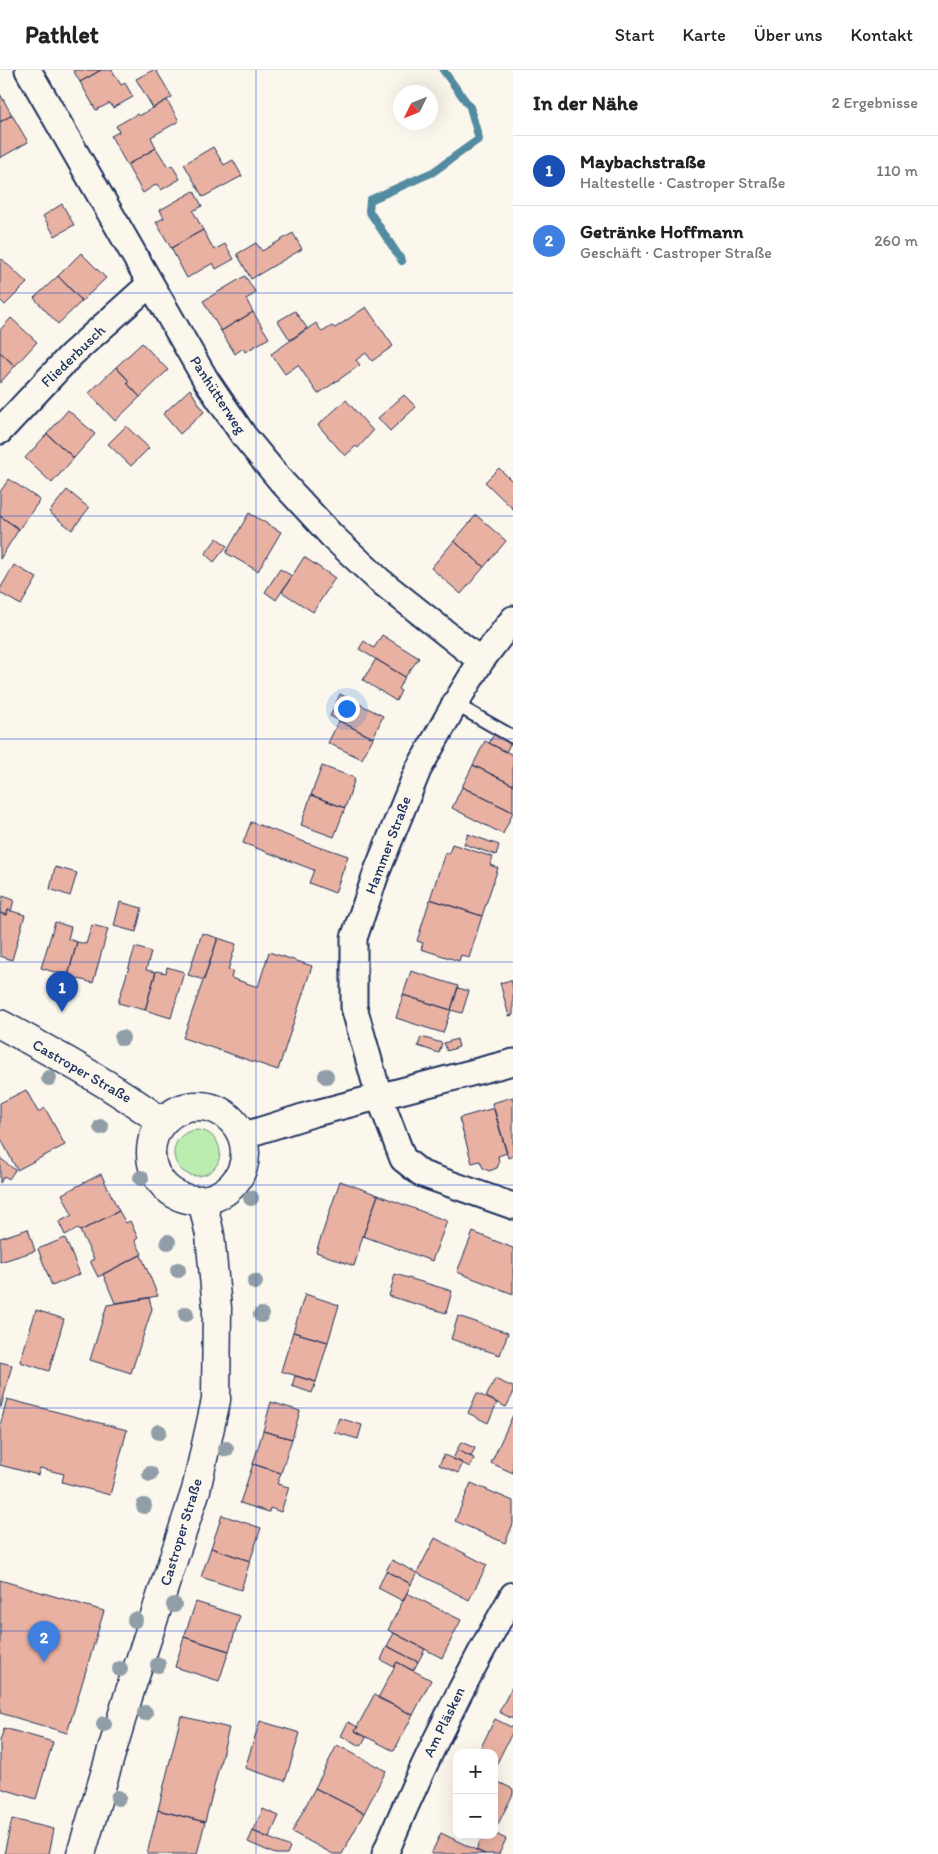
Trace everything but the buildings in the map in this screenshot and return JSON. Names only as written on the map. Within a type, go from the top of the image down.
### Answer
[{"type":"main road","name":"Castroper Straße","points":[[0,1024],[52,1052],[132,1100],[162,1122]]},
{"type":"main road","points":[[199,1105],[212,1108],[225,1114],[235,1123],[242,1136],[245,1150],[244,1164],[238,1178],[229,1189],[217,1196],[202,1200],[188,1200],[175,1195],[164,1186],[156,1175],[151,1162],[150,1148],[154,1134],[162,1122],[178,1110],[199,1105]]},
{"type":"main road","name":"Castroper Straße","points":[[81,1854],[128,1697],[196,1490],[216,1400],[217,1308],[210,1235],[202,1200]]},
{"type":"street","name":"Panhütterweg","points":[[28,70],[206,380],[244,436],[282,482],[332,536],[380,580],[481,660]]},
{"type":"street","name":"Fliederbusch","points":[[0,431],[72,355],[150,284]]},
{"type":"street","name":"Hammer Straße","points":[[513,619],[481,660],[418,770],[405,798],[377,871],[354,938],[354,1007],[379,1096],[403,1159],[422,1174],[513,1206]]},
{"type":"street","points":[[242,1136],[312,1114],[513,1062]]},
{"type":"street","name":"Am Pläsken","points":[[385,1854],[420,1772],[479,1653],[513,1595]]},
{"type":"lane","points":[[455,704],[513,737]]},
{"type":"green space","points":[[192,1130],[202,1130],[216,1140],[220,1153],[216,1166],[210,1172],[202,1176],[192,1176],[178,1166],[174,1158],[174,1148],[184,1134]]},
{"type":"waterway","points":[[402,261],[369,211],[370,200],[433,172],[479,139],[470,107],[443,70]]},
{"type":"place","name":"Maybachstraße","points":[[62,1012]]},
{"type":"place","name":"Getränke Hoffmann","points":[[44,1662]]}]
